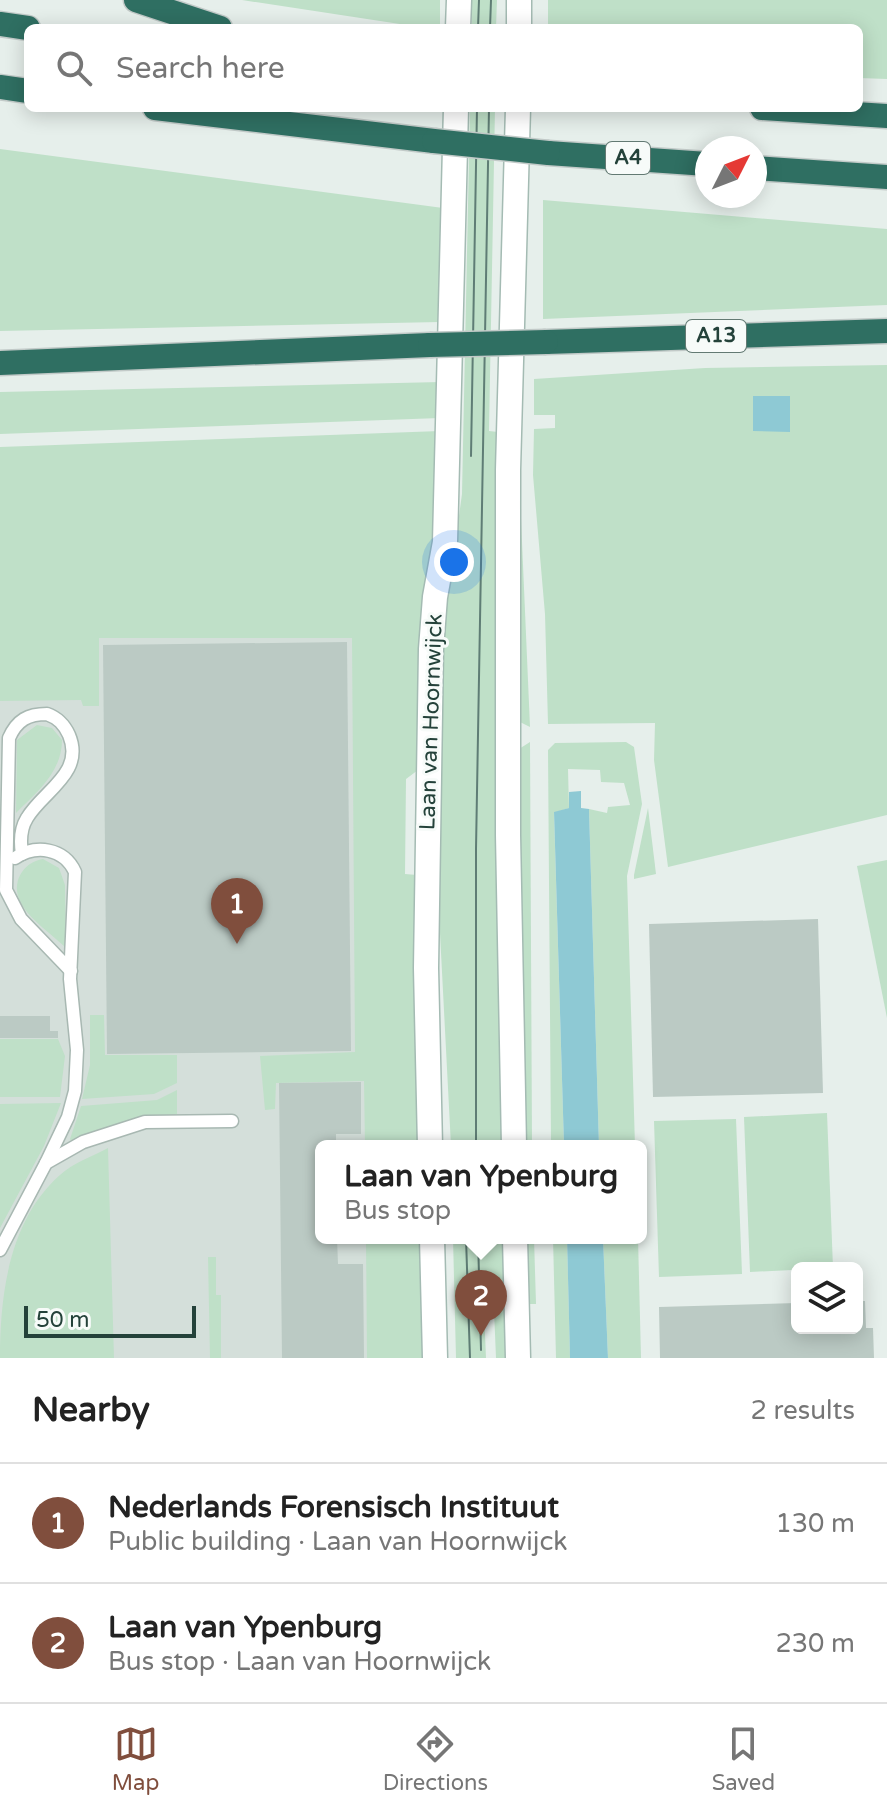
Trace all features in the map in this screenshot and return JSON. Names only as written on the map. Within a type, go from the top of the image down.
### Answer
[{"type":"highway","points":[[136,0],[208,24]]},
{"type":"highway","points":[[0,24],[24,27]]},
{"type":"highway","points":[[0,87],[24,90]]},
{"type":"highway","name":"A4","points":[[189,112],[548,153],[695,163]]},
{"type":"highway","points":[[824,112],[887,116]]},
{"type":"highway","points":[[767,169],[887,177]]},
{"type":"highway","name":"A13","points":[[0,363],[430,345],[887,331]]},
{"type":"main road","points":[[458,24],[459,0]]},
{"type":"main road","points":[[519,0],[519,24]]},
{"type":"main road","name":"Laan van Hoornwijck","points":[[430,1140],[426,953],[431,664],[435,597],[445,542],[456,112]]},
{"type":"main road","points":[[514,1140],[508,835],[508,470],[518,112]]},
{"type":"main road","points":[[432,1244],[435,1358]]},
{"type":"main road","points":[[515,1244],[518,1358]]},
{"type":"lane","points":[[22,854],[20,840],[28,815],[58,785],[68,770],[72,753],[66,727],[47,714],[28,716],[13,729],[9,738],[6,775],[9,862],[6,890],[12,905],[71,971]]},
{"type":"lane","points":[[0,1250],[68,1117],[75,1091],[77,1050],[71,971],[75,872],[67,858],[52,851],[22,854],[9,862]]},
{"type":"lane","points":[[46,1163],[83,1142],[145,1122],[232,1121]]},
{"type":"shaded area","points":[[398,587],[400,1140],[315,1140],[315,1244],[401,1244],[402,1358],[0,1358],[0,606]]},
{"type":"green space","points":[[242,0],[440,0],[440,24],[400,24]]},
{"type":"green space","points":[[472,0],[497,0],[496,24],[472,24]]},
{"type":"green space","points":[[548,0],[887,0],[887,79],[863,78],[863,24],[548,24]]},
{"type":"green space","points":[[470,112],[495,112],[489,431],[498,432],[501,1140],[451,1140],[439,914],[441,718],[444,625],[462,494]]},
{"type":"green space","points":[[0,149],[443,208],[440,322],[0,331]]},
{"type":"green space","points":[[543,200],[887,229],[887,305],[543,319]]},
{"type":"green space","points":[[887,365],[887,815],[668,867],[654,760],[655,723],[548,724],[545,614],[533,475],[534,429],[555,428],[555,415],[534,415],[534,379],[705,368]]},
{"type":"green space","points":[[441,382],[440,418],[0,434],[0,392]]},
{"type":"green space","points":[[440,431],[437,511],[425,584],[418,770],[406,779],[405,874],[417,875],[418,1140],[365,1140],[364,1081],[276,1083],[275,1109],[265,1110],[260,1056],[355,1052],[352,638],[99,638],[99,706],[83,706],[81,700],[0,701],[0,447]]},
{"type":"green space","points":[[516,519],[521,519],[530,727],[518,721]]},
{"type":"green space","points":[[37,725],[52,728],[62,740],[61,751],[47,781],[16,813],[17,740]]},
{"type":"green space","points":[[530,742],[532,1140],[523,1140],[519,749]]},
{"type":"green space","points":[[626,742],[634,747],[642,804],[627,876],[635,1140],[599,1140],[589,809],[607,813],[608,807],[630,805],[624,783],[601,782],[600,770],[568,769],[569,808],[554,813],[564,1140],[551,1140],[548,750],[555,743]]},
{"type":"green space","points":[[648,808],[656,874],[634,879],[634,875]]},
{"type":"green space","points":[[43,859],[59,868],[65,885],[66,948],[30,915],[18,895],[18,881],[24,869]]},
{"type":"green space","points":[[887,860],[887,1018],[857,866]]},
{"type":"green space","points":[[90,1015],[104,1015],[105,1055],[177,1055],[177,1083],[154,1094],[82,1099],[90,1065]]},
{"type":"green space","points":[[0,1039],[58,1039],[65,1056],[60,1097],[0,1097]]},
{"type":"green space","points":[[177,1090],[177,1114],[111,1126],[73,1143],[70,1139],[81,1106],[157,1100]]},
{"type":"green space","points":[[61,1103],[44,1146],[0,1228],[0,1104]]},
{"type":"green space","points":[[827,1113],[833,1262],[791,1262],[791,1270],[750,1272],[744,1117]]},
{"type":"green space","points":[[736,1119],[742,1274],[659,1277],[654,1121]]},
{"type":"green space","points":[[108,1148],[114,1358],[0,1358],[6,1284],[11,1260],[29,1214],[60,1175]]},
{"type":"green space","points":[[366,1244],[420,1244],[423,1358],[367,1358]]},
{"type":"green space","points":[[453,1244],[503,1244],[506,1358],[496,1358],[494,1310],[484,1310],[486,1358],[456,1358]]},
{"type":"green space","points":[[525,1244],[534,1244],[536,1304],[527,1304]]},
{"type":"green space","points":[[553,1244],[567,1244],[570,1358],[556,1358]]},
{"type":"green space","points":[[603,1244],[638,1244],[641,1358],[608,1358]]},
{"type":"green space","points":[[208,1257],[216,1257],[216,1295],[221,1295],[221,1358],[210,1358]]},
{"type":"water","points":[[753,396],[790,396],[790,432],[753,431]]},
{"type":"water","points":[[581,791],[581,808],[589,809],[599,1140],[564,1140],[554,812],[569,808],[569,792]]},
{"type":"water","points":[[567,1244],[603,1244],[608,1358],[570,1358]]},
{"type":"building","points":[[347,642],[351,1051],[107,1054],[103,645]]},
{"type":"building","points":[[818,919],[823,1093],[653,1097],[649,924]]},
{"type":"building","points":[[0,1016],[50,1016],[50,1031],[58,1031],[58,1038],[0,1038]]},
{"type":"building","points":[[361,1082],[361,1134],[336,1134],[336,1140],[315,1140],[315,1244],[337,1244],[338,1264],[363,1264],[364,1358],[282,1358],[279,1083]]},
{"type":"building","points":[[865,1301],[866,1328],[873,1328],[874,1358],[660,1358],[659,1307],[791,1303],[791,1334],[863,1334]]},
{"type":"tram line","points":[[478,24],[479,0]]},
{"type":"tram line","points":[[490,24],[491,0]]},
{"type":"tram line","points":[[471,456],[477,112]]},
{"type":"tram line","points":[[476,1140],[476,849],[489,112]]},
{"type":"tram line","points":[[466,1244],[470,1358]]},
{"type":"tram line","points":[[478,1244],[481,1350]]},
{"type":"place","name":"Nederlands Forensisch Instituut","points":[[237,944]]},
{"type":"place","name":"Laan van Ypenburg","points":[[481,1336]]}]
